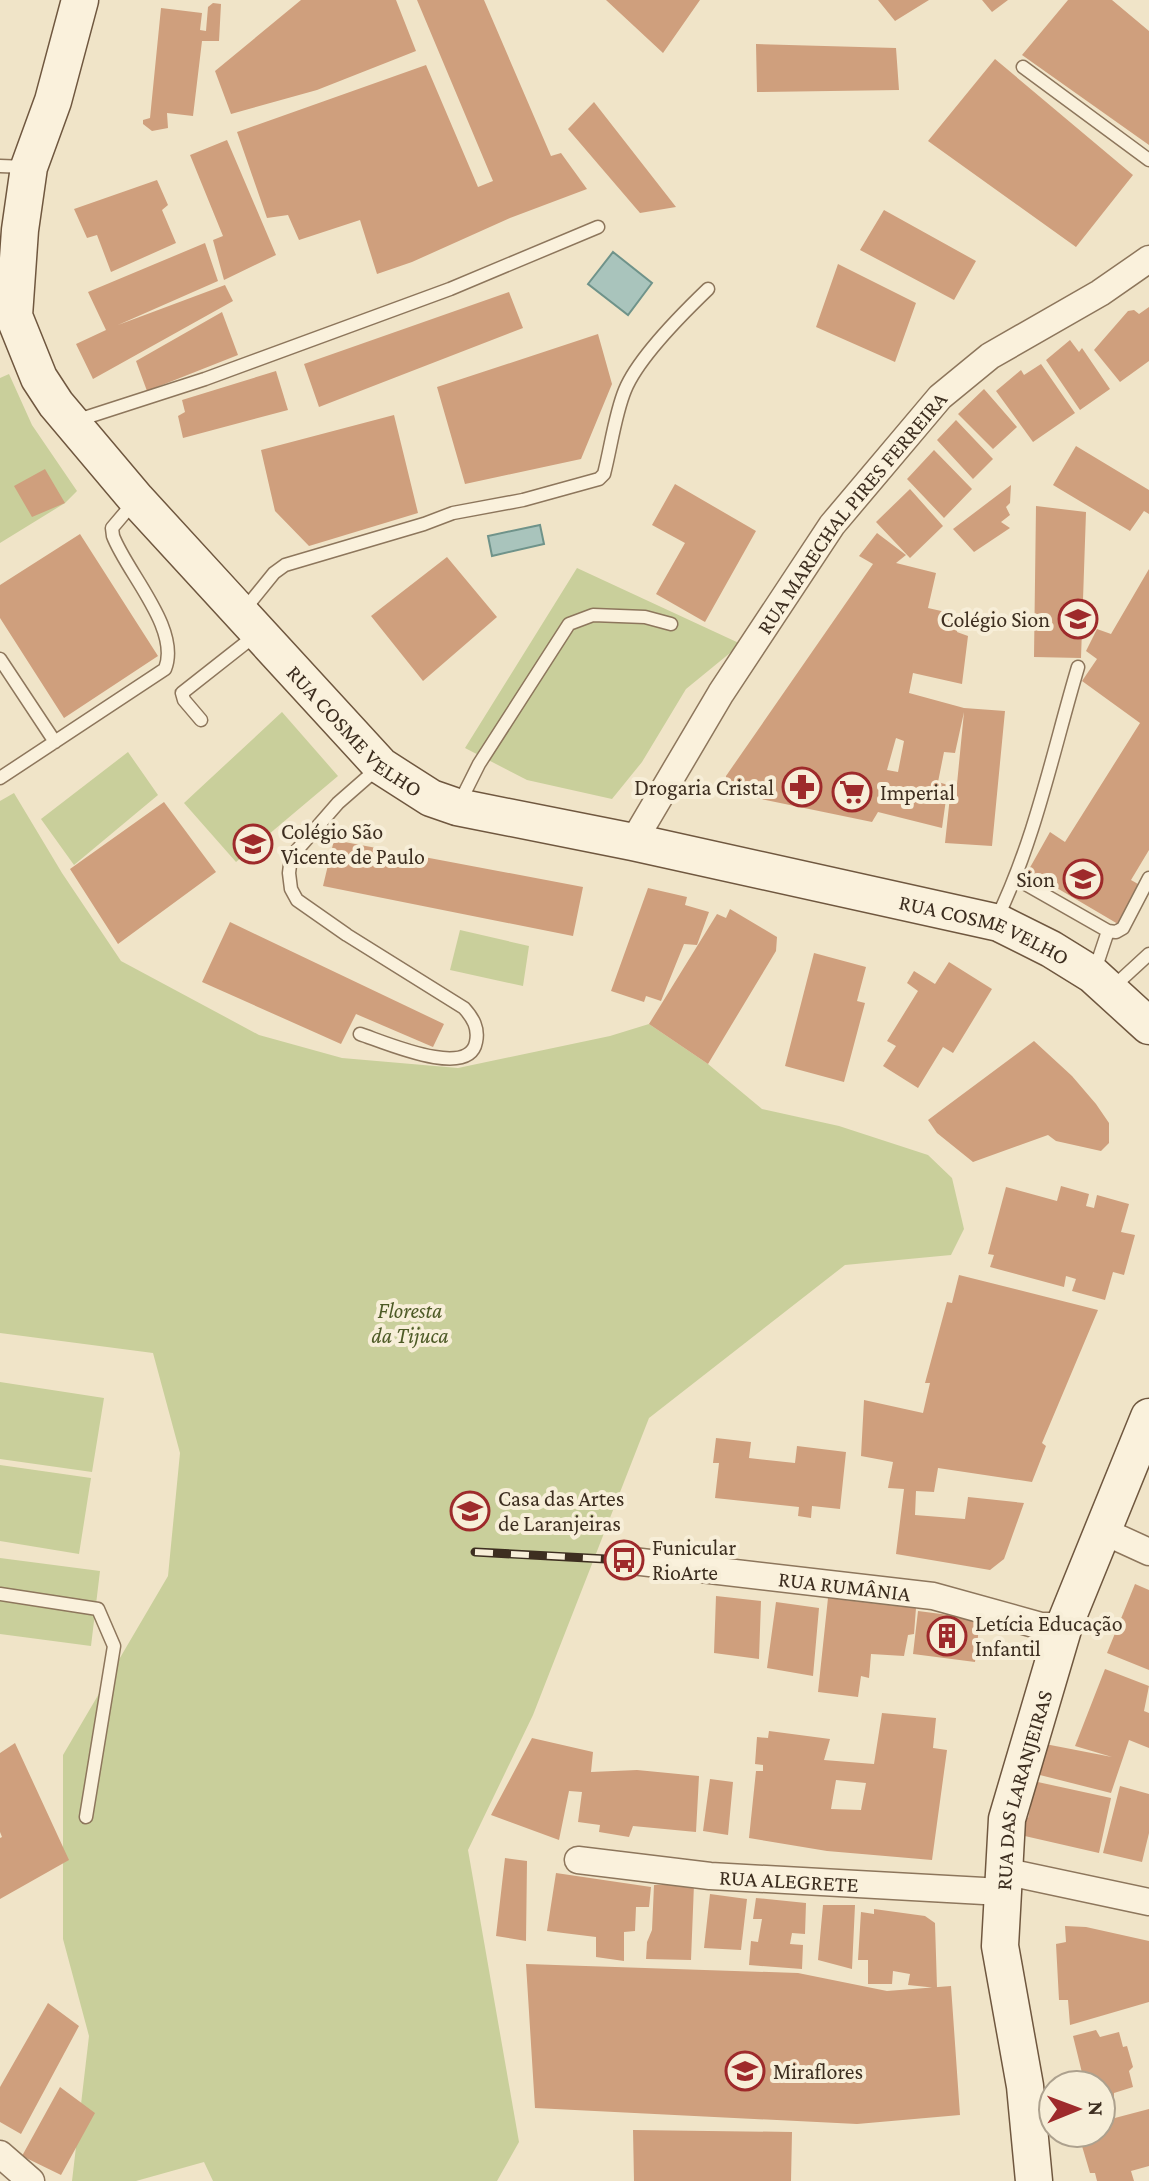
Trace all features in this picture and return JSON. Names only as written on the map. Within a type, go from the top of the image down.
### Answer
[{"type":"main road","name":"RUA COSME VELHO","points":[[80,0],[53,101],[14,166],[8,264],[14,316],[39,378],[72,422],[137,500],[381,766],[431,798],[457,807],[633,842],[994,922],[1051,949],[1102,982],[1149,1026]]},
{"type":"main road","name":"RUA DAS LARANJEIRAS","points":[[1034,2181],[1025,2086],[1000,1946],[1007,1819],[1064,1626],[1149,1417]]},
{"type":"street","name":"RUA MARECHAL PIRES FERREIRA","points":[[633,842],[721,693],[832,525],[940,397],[990,356],[1100,293],[1149,259]]},
{"type":"street","points":[[1103,1531],[1149,1552]]},
{"type":"street","name":"RUA RUMÂNIA","points":[[624,1560],[933,1596],[1041,1626],[1064,1626]]},
{"type":"street","name":"RUA ALEGRETE","points":[[578,1860],[710,1876],[1002,1882],[1149,1902]]},
{"type":"street","points":[[0,2154],[31,2181]]},
{"type":"lane","points":[[1023,67],[1149,160]]},
{"type":"lane","points":[[72,422],[205,379],[450,289],[598,227]]},
{"type":"lane","points":[[201,720],[182,693],[251,622],[274,573],[285,565],[453,513],[523,500],[599,479],[604,474],[624,391],[633,374],[683,313],[708,289]]},
{"type":"lane","points":[[0,778],[165,669],[169,659],[164,629],[113,536],[112,528],[137,500]]},
{"type":"lane","points":[[457,807],[479,764],[569,624],[593,615],[645,617],[671,624]]},
{"type":"lane","points":[[0,659],[55,742]]},
{"type":"lane","points":[[994,922],[1015,878],[1078,667]]},
{"type":"lane","points":[[360,1034],[445,1060],[466,1057],[474,1050],[477,1038],[474,1019],[464,1008],[347,935],[297,900],[291,889],[291,857],[338,803],[381,766]]},
{"type":"lane","points":[[1015,878],[1108,931],[1116,932],[1123,928],[1149,878]]},
{"type":"lane","points":[[1102,982],[1108,931]]},
{"type":"lane","points":[[1102,982],[1149,954]]},
{"type":"lane","points":[[0,1594],[98,1609],[114,1646],[86,1817]]},
{"type":"green space","points":[[9,374],[32,425],[77,491],[65,503],[0,543],[0,378]]},
{"type":"green space","points":[[577,568],[741,644],[686,689],[642,762],[612,799],[527,780],[465,748]]},
{"type":"green space","points":[[282,712],[338,776],[236,862],[184,803]]},
{"type":"green space","points":[[128,752],[158,795],[74,865],[41,819]]},
{"type":"green space","name":"Floresta da Tijuca","points":[[14,793],[62,873],[121,961],[259,1035],[342,1058],[458,1068],[610,1036],[649,1024],[708,1064],[762,1109],[839,1126],[928,1155],[952,1178],[964,1229],[951,1255],[845,1265],[649,1418],[533,1715],[468,1850],[519,2142],[497,2181],[213,2181],[204,2162],[136,2181],[72,2181],[89,2036],[63,1939],[63,1755],[168,1576],[180,1453],[153,1353],[0,1333],[0,801]]},
{"type":"green space","points":[[460,930],[529,946],[523,986],[450,970]]},
{"type":"green space","points":[[0,1382],[104,1398],[92,1472],[0,1459]]},
{"type":"green space","points":[[0,1465],[91,1478],[79,1554],[0,1541]]},
{"type":"green space","points":[[0,1558],[100,1571],[91,1646],[0,1634]]},
{"type":"water","points":[[613,252],[652,283],[628,315],[588,284]]},
{"type":"water","points":[[540,525],[544,544],[492,556],[488,536]]},
{"type":"building","points":[[301,0],[396,0],[416,51],[317,90],[231,114],[215,71]]},
{"type":"building","points":[[417,0],[484,0],[551,156],[561,153],[587,189],[377,274],[360,220],[299,240],[288,215],[267,218],[237,132],[426,65],[478,187],[493,181]]},
{"type":"building","points":[[606,0],[700,0],[663,53]]},
{"type":"building","points":[[878,0],[929,0],[895,21]]},
{"type":"building","points":[[982,0],[1008,0],[992,12]]},
{"type":"building","points":[[1068,0],[1112,0],[1149,31],[1149,145],[1022,55]]},
{"type":"building","points":[[213,3],[221,4],[219,41],[202,41],[193,116],[167,113],[168,128],[152,131],[143,124],[143,120],[150,118],[161,8],[202,13],[200,30],[206,31],[208,7]]},
{"type":"building","points":[[756,44],[896,48],[899,90],[757,92]]},
{"type":"building","points":[[995,59],[1133,175],[1076,247],[928,141]]},
{"type":"building","points":[[594,102],[676,207],[640,213],[568,129]]},
{"type":"building","points":[[227,140],[276,255],[224,280],[213,240],[223,236],[190,155]]},
{"type":"building","points":[[157,180],[168,205],[162,210],[176,243],[111,272],[97,235],[87,238],[74,209]]},
{"type":"building","points":[[884,210],[976,261],[954,300],[860,250]]},
{"type":"building","points":[[205,243],[218,281],[118,325],[225,285],[233,301],[93,379],[76,344],[106,330],[88,292]]},
{"type":"building","points":[[838,264],[916,303],[895,362],[816,327]]},
{"type":"building","points":[[509,292],[523,328],[319,407],[304,364]]},
{"type":"building","points":[[1149,307],[1149,361],[1120,382],[1094,350],[1128,311],[1134,310],[1139,314]]},
{"type":"building","points":[[222,312],[238,355],[147,391],[136,361]]},
{"type":"building","points":[[598,334],[612,384],[581,459],[465,484],[437,387]]},
{"type":"building","points":[[1070,340],[1079,352],[1082,348],[1110,389],[1080,410],[1046,360]]},
{"type":"building","points":[[1041,364],[1075,413],[1033,442],[996,391],[1021,370],[1024,375]]},
{"type":"building","points":[[276,371],[288,410],[183,438],[178,416],[185,412],[182,400]]},
{"type":"building","points":[[984,389],[1017,427],[993,449],[958,414]]},
{"type":"building","points":[[394,415],[418,513],[309,546],[275,511],[261,450]]},
{"type":"building","points":[[956,420],[993,459],[973,479],[937,440]]},
{"type":"building","points":[[1076,446],[1149,490],[1149,514],[1144,511],[1130,531],[1053,485]]},
{"type":"building","points":[[934,450],[972,489],[944,518],[907,479]]},
{"type":"building","points":[[45,469],[65,503],[32,517],[14,486]]},
{"type":"building","points":[[675,484],[756,531],[705,622],[656,594],[685,543],[652,525]]},
{"type":"building","points":[[1011,485],[1010,503],[1006,507],[1010,515],[1001,522],[1010,528],[974,552],[953,529]]},
{"type":"building","points":[[910,489],[943,526],[910,558],[876,522]]},
{"type":"building","points":[[1036,506],[1086,512],[1081,658],[1034,657]]},
{"type":"building","points":[[877,533],[906,555],[896,563],[936,573],[928,608],[959,615],[957,632],[968,636],[962,684],[913,673],[909,693],[964,708],[1005,711],[992,846],[945,843],[951,787],[957,784],[964,712],[955,753],[944,752],[938,782],[948,785],[942,828],[878,812],[872,822],[737,794],[726,787],[726,776],[873,564],[859,556]],"holes":[[[896,738],[904,741],[898,772],[887,770]]]},
{"type":"building","points":[[80,534],[158,656],[64,718],[0,618],[0,585]]},
{"type":"building","points":[[447,557],[497,617],[423,681],[371,616]]},
{"type":"building","name":"Colégio Sion","points":[[1149,569],[1149,850],[1131,880],[1138,884],[1118,924],[1028,871],[1050,832],[1065,842],[1140,723],[1082,681],[1097,659],[1086,651],[1097,629],[1111,634]]},
{"type":"building","points":[[164,802],[216,872],[118,944],[70,869]]},
{"type":"building","points":[[334,840],[583,887],[573,936],[323,886]]},
{"type":"building","points":[[648,888],[687,897],[685,905],[709,912],[697,945],[684,944],[661,1001],[646,996],[644,1002],[611,991]]},
{"type":"building","points":[[730,909],[777,937],[776,951],[708,1064],[649,1024],[717,914],[726,918]]},
{"type":"building","points":[[230,922],[444,1024],[433,1047],[356,1014],[341,1044],[202,982]]},
{"type":"building","points":[[814,953],[866,967],[857,1001],[865,1003],[844,1082],[785,1066]]},
{"type":"building","points":[[949,962],[992,989],[953,1053],[943,1047],[918,1088],[883,1066],[896,1046],[887,1041],[918,991],[907,983],[914,971],[935,984]]},
{"type":"building","points":[[1034,1041],[1072,1076],[1096,1104],[1109,1123],[1109,1143],[1101,1151],[1056,1141],[1048,1135],[973,1162],[937,1133],[928,1120]]},
{"type":"building","points":[[1061,1186],[1089,1194],[1086,1206],[1094,1208],[1097,1195],[1129,1204],[1121,1232],[1135,1235],[1124,1275],[1113,1272],[1105,1300],[1072,1291],[1076,1279],[1066,1276],[1064,1287],[990,1267],[994,1255],[988,1254],[1006,1187],[1057,1201]]},
{"type":"building","points":[[959,1275],[1098,1310],[1042,1443],[1046,1446],[1032,1482],[938,1468],[934,1492],[916,1491],[915,1515],[965,1519],[968,1497],[1024,1503],[1004,1559],[990,1570],[896,1554],[904,1489],[888,1488],[893,1462],[861,1456],[864,1400],[923,1413],[930,1383],[925,1383],[947,1302],[952,1303]]},
{"type":"building","points":[[716,1438],[751,1442],[749,1458],[795,1463],[797,1446],[846,1452],[840,1509],[812,1506],[811,1518],[798,1516],[799,1507],[715,1498],[719,1463],[713,1463]]},
{"type":"building","points":[[1135,1584],[1149,1590],[1149,1670],[1107,1653]]},
{"type":"building","points":[[716,1596],[761,1601],[759,1659],[714,1653]]},
{"type":"building","points":[[828,1598],[916,1608],[914,1634],[908,1635],[904,1656],[871,1654],[869,1678],[861,1676],[858,1697],[818,1692]]},
{"type":"building","points":[[776,1602],[819,1608],[813,1676],[767,1668]]},
{"type":"building","name":"Letícia Educação Infantil","points":[[918,1611],[980,1619],[975,1662],[913,1654]]},
{"type":"building","points":[[1105,1669],[1149,1686],[1144,1711],[1149,1713],[1149,1748],[1129,1740],[1111,1793],[1032,1773],[1040,1743],[1112,1757],[1075,1746]]},
{"type":"building","points":[[882,1713],[936,1718],[933,1748],[947,1750],[932,1860],[827,1851],[749,1838],[756,1771],[763,1771],[763,1765],[755,1764],[757,1737],[768,1738],[769,1731],[830,1739],[824,1760],[874,1764]],"holes":[[[836,1780],[866,1783],[861,1810],[831,1809]]]},
{"type":"building","points":[[532,1738],[593,1752],[591,1772],[637,1770],[699,1776],[696,1832],[633,1826],[629,1837],[599,1832],[600,1825],[578,1822],[582,1792],[569,1791],[559,1840],[491,1815]]},
{"type":"building","points":[[15,1743],[69,1860],[0,1899],[0,1753]]},
{"type":"building","points":[[710,1779],[733,1782],[728,1835],[703,1831]]},
{"type":"building","points":[[1024,1779],[1111,1798],[1099,1853],[1016,1834],[1019,1817],[1028,1818],[1033,1796],[1021,1793]]},
{"type":"building","points":[[1120,1786],[1149,1794],[1149,1833],[1142,1862],[1103,1853]]},
{"type":"building","points":[[505,1858],[527,1861],[526,1941],[496,1936]]},
{"type":"building","points":[[556,1873],[651,1887],[649,1907],[636,1907],[635,1931],[624,1932],[624,1961],[596,1957],[596,1937],[547,1931]]},
{"type":"building","points":[[694,1884],[691,1960],[646,1959],[647,1942],[652,1930],[654,1885]]},
{"type":"building","points":[[710,1894],[747,1899],[741,1950],[704,1948]]},
{"type":"building","points":[[756,1898],[806,1903],[805,1934],[792,1933],[790,1944],[803,1945],[802,1969],[749,1965],[751,1941],[758,1942],[762,1919],[753,1919]]},
{"type":"building","points":[[823,1905],[855,1905],[852,1969],[818,1960]]},
{"type":"building","points":[[874,1909],[925,1916],[935,1923],[937,1988],[908,1985],[910,1974],[893,1971],[892,1984],[868,1984],[868,1960],[858,1960],[861,1912],[874,1914]]},
{"type":"building","points":[[1065,1926],[1086,1927],[1149,1941],[1149,2002],[1070,2025],[1068,2000],[1059,2000],[1056,1944],[1066,1942]]},
{"type":"building","name":"Miraflores","points":[[526,1964],[798,1973],[887,1991],[951,1986],[960,2115],[857,2124],[535,2108]]},
{"type":"building","points":[[48,2003],[79,2026],[21,2134],[0,2122],[0,2087]]},
{"type":"building","points":[[1096,2030],[1100,2037],[1119,2032],[1133,2067],[1129,2071],[1133,2087],[1117,2092],[1117,2069],[1081,2069],[1073,2036]]},
{"type":"building","points":[[60,2087],[95,2113],[61,2175],[22,2156]]},
{"type":"building","points":[[1149,2109],[1149,2166],[1131,2171],[1134,2181],[1097,2181],[1095,2173],[1090,2173],[1083,2149],[1117,2149],[1117,2117]]},
{"type":"building","points":[[633,2130],[792,2132],[791,2181],[634,2181]]},
{"type":"railway","points":[[475,1552],[624,1560]]},
{"type":"place","name":"Colégio Sion","points":[[1078,619]]},
{"type":"place","name":"Drogaria Cristal","points":[[802,787]]},
{"type":"place","name":"Imperial","points":[[852,792]]},
{"type":"place","name":"Colégio São Vicente de Paulo","points":[[253,844]]},
{"type":"place","name":"Sion","points":[[1083,879]]},
{"type":"place","name":"Casa das Artes de Laranjeiras","points":[[470,1511]]},
{"type":"place","name":"Funicular RioArte","points":[[624,1560]]},
{"type":"place","name":"Letícia Educação Infantil","points":[[947,1636]]},
{"type":"place","name":"Miraflores","points":[[745,2071]]}]
